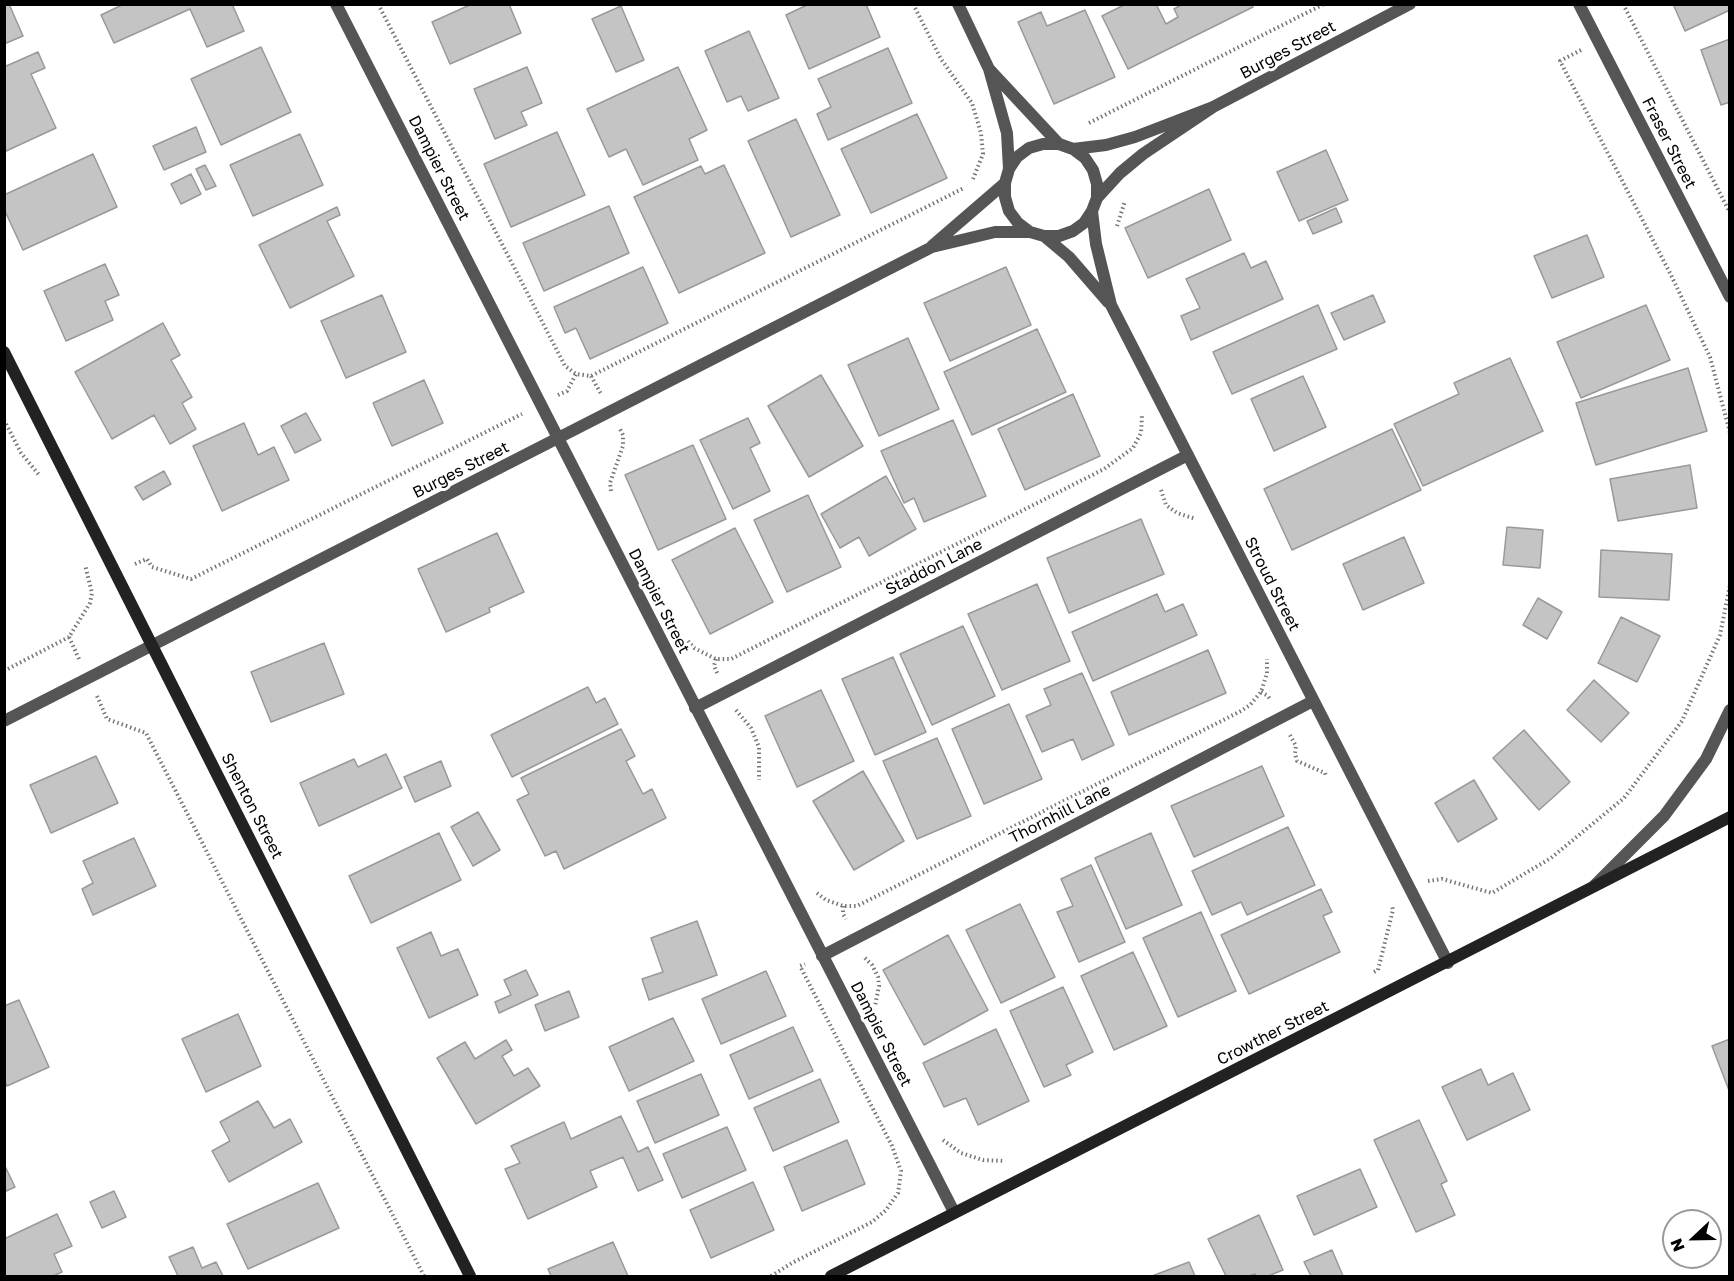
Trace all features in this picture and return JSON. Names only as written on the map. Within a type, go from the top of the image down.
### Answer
[{"type":"main road","name":"Shenton Street","points":[[4,352],[470,1276]]},
{"type":"main road","name":"Crowther Street","points":[[831,1276],[1730,817]]},
{"type":"street","name":"Dampier Street","points":[[336,4],[954,1212]]},
{"type":"street","points":[[958,4],[989,69],[1007,133],[1009,169]]},
{"type":"street","name":"Burges Street","points":[[1097,198],[1120,173],[1143,154],[1213,107],[1410,4]]},
{"type":"street","name":"Fraser Street","points":[[1579,4],[1730,297]]},
{"type":"street","points":[[989,69],[1059,144]]},
{"type":"street","name":"Burges Street","points":[[1073,149],[1106,145],[1213,107]]},
{"type":"street","points":[[1043,144],[1059,144],[1073,149],[1084,158],[1093,171],[1097,184],[1097,198],[1084,223],[1073,231],[1059,236],[1044,236],[1030,232],[1018,223],[1009,211],[1005,198],[1005,183],[1009,169],[1017,157],[1029,148],[1043,144]]},
{"type":"street","name":"Burges Street","points":[[932,247],[1005,183]]},
{"type":"street","name":"Stroud Street","points":[[1092,211],[1096,244],[1111,305],[1448,963]]},
{"type":"street","name":"Burges Street","points":[[4,721],[932,247],[995,232],[1030,232]]},
{"type":"street","points":[[1044,236],[1069,257],[1111,305]]},
{"type":"street","name":"Staddon Lane","points":[[695,708],[1188,455]]},
{"type":"street","name":"Thornhill Lane","points":[[822,956],[1313,701]]},
{"type":"street","points":[[1590,890],[1664,816],[1706,759],[1730,710]]},
{"type":"path","points":[[378,4],[565,366],[576,374],[591,376],[967,186],[976,175],[983,154],[981,133],[972,103],[941,59],[913,4]]},
{"type":"path","points":[[1082,125],[1095,122],[1324,4]]},
{"type":"path","points":[[1623,4],[1730,213]]},
{"type":"path","points":[[1580,51],[1560,61],[1670,273],[1710,357],[1730,433]]},
{"type":"path","points":[[1117,229],[1124,203],[1128,197]]},
{"type":"path","points":[[567,390],[576,374]]},
{"type":"path","points":[[591,376],[601,393]]},
{"type":"path","points":[[684,637],[694,648],[716,659],[731,659],[1104,469],[1133,448],[1141,434],[1142,414]]},
{"type":"path","points":[[139,562],[147,559],[152,567],[191,579],[511,419]]},
{"type":"path","points":[[4,420],[21,453],[42,477]]},
{"type":"path","points":[[611,493],[610,483],[623,446],[621,430]]},
{"type":"path","points":[[1133,448],[1141,453]]},
{"type":"path","points":[[1164,496],[1166,505],[1177,513],[1196,519],[1202,529]]},
{"type":"path","points":[[4,671],[69,637],[90,603],[92,593],[86,567],[81,557]]},
{"type":"path","points":[[89,584],[96,581]]},
{"type":"path","points":[[1428,880],[1442,879],[1492,893],[1551,858],[1624,798],[1682,721],[1720,635],[1730,585]]},
{"type":"path","points":[[69,637],[80,660]]},
{"type":"path","points":[[814,891],[826,900],[843,906],[857,906],[1241,711],[1250,705],[1261,692],[1268,673],[1267,656]]},
{"type":"path","points":[[714,666],[716,659]]},
{"type":"path","points":[[1261,692],[1268,696]]},
{"type":"path","points":[[97,697],[107,719],[146,733],[424,1276]]},
{"type":"path","points":[[739,716],[751,728],[759,747],[759,779],[762,790]]},
{"type":"path","points":[[1296,746],[1295,753],[1298,761],[1325,773],[1330,783]]},
{"type":"path","points":[[1368,975],[1378,969],[1393,910],[1391,902]]},
{"type":"path","points":[[843,906],[843,914]]},
{"type":"path","points":[[867,961],[872,965],[878,977],[879,986],[874,1001],[876,1013]]},
{"type":"path","points":[[771,1276],[872,1222],[885,1210],[898,1192],[901,1170],[892,1146],[800,966]]},
{"type":"path","points":[[938,1137],[961,1153],[983,1160],[1004,1161],[1014,1156]]},
{"type":"building","points":[[4,4],[9,4],[23,36],[4,44]]},
{"type":"building","points":[[124,4],[232,4],[244,31],[207,47],[190,9],[114,43],[101,15]]},
{"type":"building","points":[[472,4],[509,4],[521,33],[450,64],[432,22]]},
{"type":"building","points":[[809,4],[866,4],[880,37],[809,69],[786,15]]},
{"type":"building","points":[[1126,4],[1156,4],[1166,24],[1178,17],[1174,9],[1183,4],[1252,4],[1253,7],[1128,69],[1102,16]]},
{"type":"building","points":[[1673,4],[1730,4],[1730,10],[1685,31]]},
{"type":"building","points":[[621,6],[644,60],[616,72],[592,19]]},
{"type":"building","points":[[1085,10],[1115,77],[1054,104],[1018,22],[1041,12],[1047,26]]},
{"type":"building","points":[[749,31],[779,98],[748,111],[741,96],[727,102],[705,51]]},
{"type":"building","points":[[1730,39],[1730,102],[1721,105],[1701,50]]},
{"type":"building","points":[[261,47],[291,112],[221,145],[191,79]]},
{"type":"building","points":[[888,48],[912,103],[828,140],[817,114],[831,107],[818,79]]},
{"type":"building","points":[[38,52],[45,68],[31,74],[56,128],[4,152],[4,67]]},
{"type":"building","points":[[527,67],[542,103],[521,112],[527,125],[495,139],[474,89]]},
{"type":"building","points":[[678,67],[707,130],[689,139],[698,160],[643,185],[626,149],[609,157],[587,109]]},
{"type":"building","points":[[917,114],[947,178],[871,213],[841,149]]},
{"type":"building","points":[[796,119],[840,215],[791,237],[748,141]]},
{"type":"building","points":[[196,127],[206,152],[164,170],[153,146]]},
{"type":"building","points":[[557,132],[585,195],[511,227],[484,164]]},
{"type":"building","points":[[300,134],[323,185],[253,216],[230,165]]},
{"type":"building","points":[[1326,150],[1348,200],[1299,221],[1277,172]]},
{"type":"building","points":[[93,154],[117,207],[23,250],[4,209],[4,195]]},
{"type":"building","points":[[205,165],[216,186],[206,190],[196,169]]},
{"type":"building","points":[[724,165],[765,253],[679,293],[634,197],[701,166],[705,174]]},
{"type":"building","points":[[191,174],[201,194],[181,204],[171,184]]},
{"type":"building","points":[[1209,189],[1231,240],[1148,278],[1125,228]]},
{"type":"building","points":[[609,206],[629,253],[544,291],[523,243]]},
{"type":"building","points":[[337,207],[340,215],[327,221],[354,276],[290,308],[259,245]]},
{"type":"building","points":[[1336,208],[1342,222],[1313,234],[1307,221]]},
{"type":"building","points":[[1587,235],[1604,277],[1552,298],[1534,256]]},
{"type":"building","points":[[1244,253],[1251,268],[1266,261],[1283,299],[1191,340],[1181,316],[1200,308],[1186,279]]},
{"type":"building","points":[[105,264],[119,295],[105,301],[113,320],[66,341],[44,291]]},
{"type":"building","points":[[643,267],[668,323],[590,359],[576,328],[565,333],[554,307]]},
{"type":"building","points":[[1006,267],[1031,325],[950,361],[924,303]]},
{"type":"building","points":[[382,295],[406,352],[346,378],[321,321]]},
{"type":"building","points":[[1373,295],[1385,322],[1344,340],[1331,313]]},
{"type":"building","points":[[1318,305],[1337,349],[1232,394],[1213,352]]},
{"type":"building","points":[[1646,305],[1670,360],[1581,398],[1557,342]]},
{"type":"building","points":[[163,323],[180,355],[171,360],[192,397],[182,403],[196,429],[170,444],[154,415],[112,439],[75,372]]},
{"type":"building","points":[[1037,329],[1066,392],[972,435],[944,372]]},
{"type":"building","points":[[908,338],[939,409],[879,436],[848,365]]},
{"type":"building","points":[[1510,358],[1543,431],[1423,486],[1394,424],[1459,394],[1454,383]]},
{"type":"building","points":[[1688,368],[1707,431],[1596,465],[1576,403]]},
{"type":"building","points":[[821,375],[863,446],[809,477],[768,406]]},
{"type":"building","points":[[1303,376],[1326,427],[1274,451],[1251,399]]},
{"type":"building","points":[[424,380],[443,423],[392,446],[373,403]]},
{"type":"building","points":[[1073,394],[1100,456],[1025,490],[998,429]]},
{"type":"building","points":[[306,413],[321,440],[295,453],[281,426]]},
{"type":"building","points":[[748,418],[760,443],[750,448],[770,491],[733,509],[700,440]]},
{"type":"building","points":[[953,420],[986,496],[924,522],[914,498],[904,503],[881,451]]},
{"type":"building","points":[[244,423],[258,455],[274,447],[289,480],[222,511],[193,446]]},
{"type":"building","points":[[1392,429],[1421,490],[1292,550],[1264,489]]},
{"type":"building","points":[[693,445],[726,519],[658,550],[625,475]]},
{"type":"building","points":[[1690,465],[1697,508],[1618,521],[1610,479]]},
{"type":"building","points":[[164,471],[171,484],[143,500],[135,487]]},
{"type":"building","points":[[886,476],[916,529],[869,556],[859,537],[840,548],[821,514]]},
{"type":"building","points":[[808,495],[841,567],[787,592],[754,520]]},
{"type":"building","points":[[1141,519],[1164,574],[1069,613],[1047,558]]},
{"type":"building","points":[[1507,527],[1543,530],[1540,568],[1503,565]]},
{"type":"building","points":[[735,528],[773,602],[710,634],[672,560]]},
{"type":"building","points":[[497,533],[524,592],[489,608],[490,612],[446,632],[418,569]]},
{"type":"building","points":[[1404,537],[1424,583],[1363,610],[1343,564]]},
{"type":"building","points":[[1601,550],[1672,554],[1669,600],[1599,597]]},
{"type":"building","points":[[1037,584],[1070,661],[1002,690],[968,614]]},
{"type":"building","points":[[1157,594],[1165,612],[1183,604],[1197,635],[1093,681],[1072,632]]},
{"type":"building","points":[[1538,598],[1562,612],[1547,639],[1523,625]]},
{"type":"building","points":[[1621,617],[1660,636],[1637,682],[1598,663]]},
{"type":"building","points":[[963,626],[995,696],[932,725],[900,654]]},
{"type":"building","points":[[324,643],[344,694],[271,722],[251,672]]},
{"type":"building","points":[[1208,650],[1226,693],[1129,735],[1111,692]]},
{"type":"building","points":[[893,657],[926,732],[875,755],[842,679]]},
{"type":"building","points":[[1082,673],[1114,745],[1082,760],[1073,739],[1042,752],[1026,716],[1051,705],[1044,689]]},
{"type":"building","points":[[1594,680],[1629,713],[1601,742],[1567,710]]},
{"type":"building","points":[[588,687],[596,703],[605,698],[618,724],[512,777],[491,735]]},
{"type":"building","points":[[821,690],[854,761],[797,787],[765,716]]},
{"type":"building","points":[[1009,704],[1042,779],[984,804],[952,729]]},
{"type":"building","points":[[621,729],[635,756],[626,761],[643,794],[652,789],[666,818],[564,869],[556,851],[545,856],[517,800],[529,794],[521,778]]},
{"type":"building","points":[[1524,730],[1570,782],[1539,810],[1493,758]]},
{"type":"building","points":[[937,738],[971,816],[917,839],[883,761]]},
{"type":"building","points":[[386,754],[402,788],[319,826],[300,783],[354,759],[358,767]]},
{"type":"building","points":[[96,756],[118,803],[51,833],[30,785]]},
{"type":"building","points":[[441,761],[451,786],[415,802],[404,777]]},
{"type":"building","points":[[1262,766],[1284,816],[1194,857],[1171,806]]},
{"type":"building","points":[[863,771],[904,841],[854,870],[813,801]]},
{"type":"building","points":[[1474,780],[1497,819],[1458,842],[1435,803]]},
{"type":"building","points":[[478,812],[500,850],[473,866],[451,827]]},
{"type":"building","points":[[1288,827],[1315,885],[1247,915],[1241,902],[1212,915],[1192,871]]},
{"type":"building","points":[[439,833],[461,880],[371,923],[349,876]]},
{"type":"building","points":[[1151,833],[1182,905],[1126,929],[1095,858]]},
{"type":"building","points":[[134,838],[156,886],[93,915],[82,889],[93,883],[83,861]]},
{"type":"building","points":[[1091,865],[1125,942],[1079,962],[1057,912],[1073,906],[1061,879]]},
{"type":"building","points":[[1321,889],[1332,912],[1323,916],[1340,952],[1249,994],[1221,935]]},
{"type":"building","points":[[1020,904],[1055,977],[1001,1003],[966,930]]},
{"type":"building","points":[[1201,912],[1236,991],[1178,1017],[1143,938]]},
{"type":"building","points":[[697,921],[717,975],[649,1000],[642,979],[663,972],[651,938]]},
{"type":"building","points":[[431,932],[441,956],[458,949],[478,995],[429,1018],[397,948]]},
{"type":"building","points":[[948,935],[988,1010],[924,1045],[883,970]]},
{"type":"building","points":[[1133,952],[1167,1026],[1114,1050],[1081,976]]},
{"type":"building","points":[[526,970],[538,995],[499,1013],[495,1002],[511,995],[504,980]]},
{"type":"building","points":[[766,971],[786,1016],[721,1044],[702,999]]},
{"type":"building","points":[[1063,987],[1093,1052],[1066,1065],[1071,1075],[1044,1087],[1010,1011]]},
{"type":"building","points":[[569,991],[579,1017],[545,1031],[535,1005]]},
{"type":"building","points":[[19,1000],[49,1067],[7,1086],[4,1080],[4,1006]]},
{"type":"building","points":[[238,1014],[261,1066],[206,1092],[182,1039]]},
{"type":"building","points":[[673,1018],[694,1061],[629,1091],[609,1047]]},
{"type":"building","points":[[793,1027],[813,1071],[749,1099],[730,1055]]},
{"type":"building","points":[[996,1029],[1029,1101],[978,1125],[966,1098],[944,1107],[923,1063]]},
{"type":"building","points":[[1730,1039],[1730,1093],[1712,1046]]},
{"type":"building","points":[[506,1040],[512,1050],[502,1056],[514,1076],[528,1068],[540,1086],[476,1124],[437,1058],[465,1042],[475,1059]]},
{"type":"building","points":[[1481,1069],[1488,1085],[1513,1073],[1530,1110],[1467,1140],[1442,1087]]},
{"type":"building","points":[[701,1074],[719,1115],[655,1143],[637,1101]]},
{"type":"building","points":[[820,1079],[839,1122],[773,1151],[754,1108]]},
{"type":"building","points":[[258,1101],[274,1128],[290,1119],[302,1142],[229,1182],[212,1151],[230,1141],[220,1122]]},
{"type":"building","points":[[621,1116],[638,1152],[648,1147],[663,1180],[638,1191],[623,1157],[590,1171],[597,1187],[528,1219],[505,1169],[520,1163],[511,1146],[564,1122],[571,1139]]},
{"type":"building","points":[[1419,1120],[1447,1181],[1441,1184],[1455,1215],[1416,1232],[1374,1140]]},
{"type":"building","points":[[727,1127],[746,1170],[682,1198],[663,1154]]},
{"type":"building","points":[[847,1140],[865,1184],[802,1211],[784,1167]]},
{"type":"building","points":[[4,1164],[15,1187],[4,1192]]},
{"type":"building","points":[[1360,1169],[1377,1207],[1314,1235],[1297,1196]]},
{"type":"building","points":[[753,1182],[774,1230],[711,1258],[690,1210]]},
{"type":"building","points":[[318,1183],[339,1228],[248,1269],[227,1224]]},
{"type":"building","points":[[114,1191],[126,1217],[102,1228],[90,1202]]},
{"type":"building","points":[[57,1214],[72,1246],[54,1254],[62,1272],[53,1276],[4,1276],[4,1239]]},
{"type":"building","points":[[1259,1215],[1283,1270],[1268,1276],[1256,1276],[1255,1274],[1226,1276],[1208,1239]]},
{"type":"building","points":[[613,1242],[628,1276],[551,1276],[548,1269]]},
{"type":"building","points":[[193,1247],[202,1268],[216,1262],[223,1276],[178,1276],[169,1257]]},
{"type":"building","points":[[1332,1250],[1343,1276],[1311,1276],[1304,1262]]},
{"type":"building","points":[[1189,1262],[1195,1276],[1152,1276]]}]
